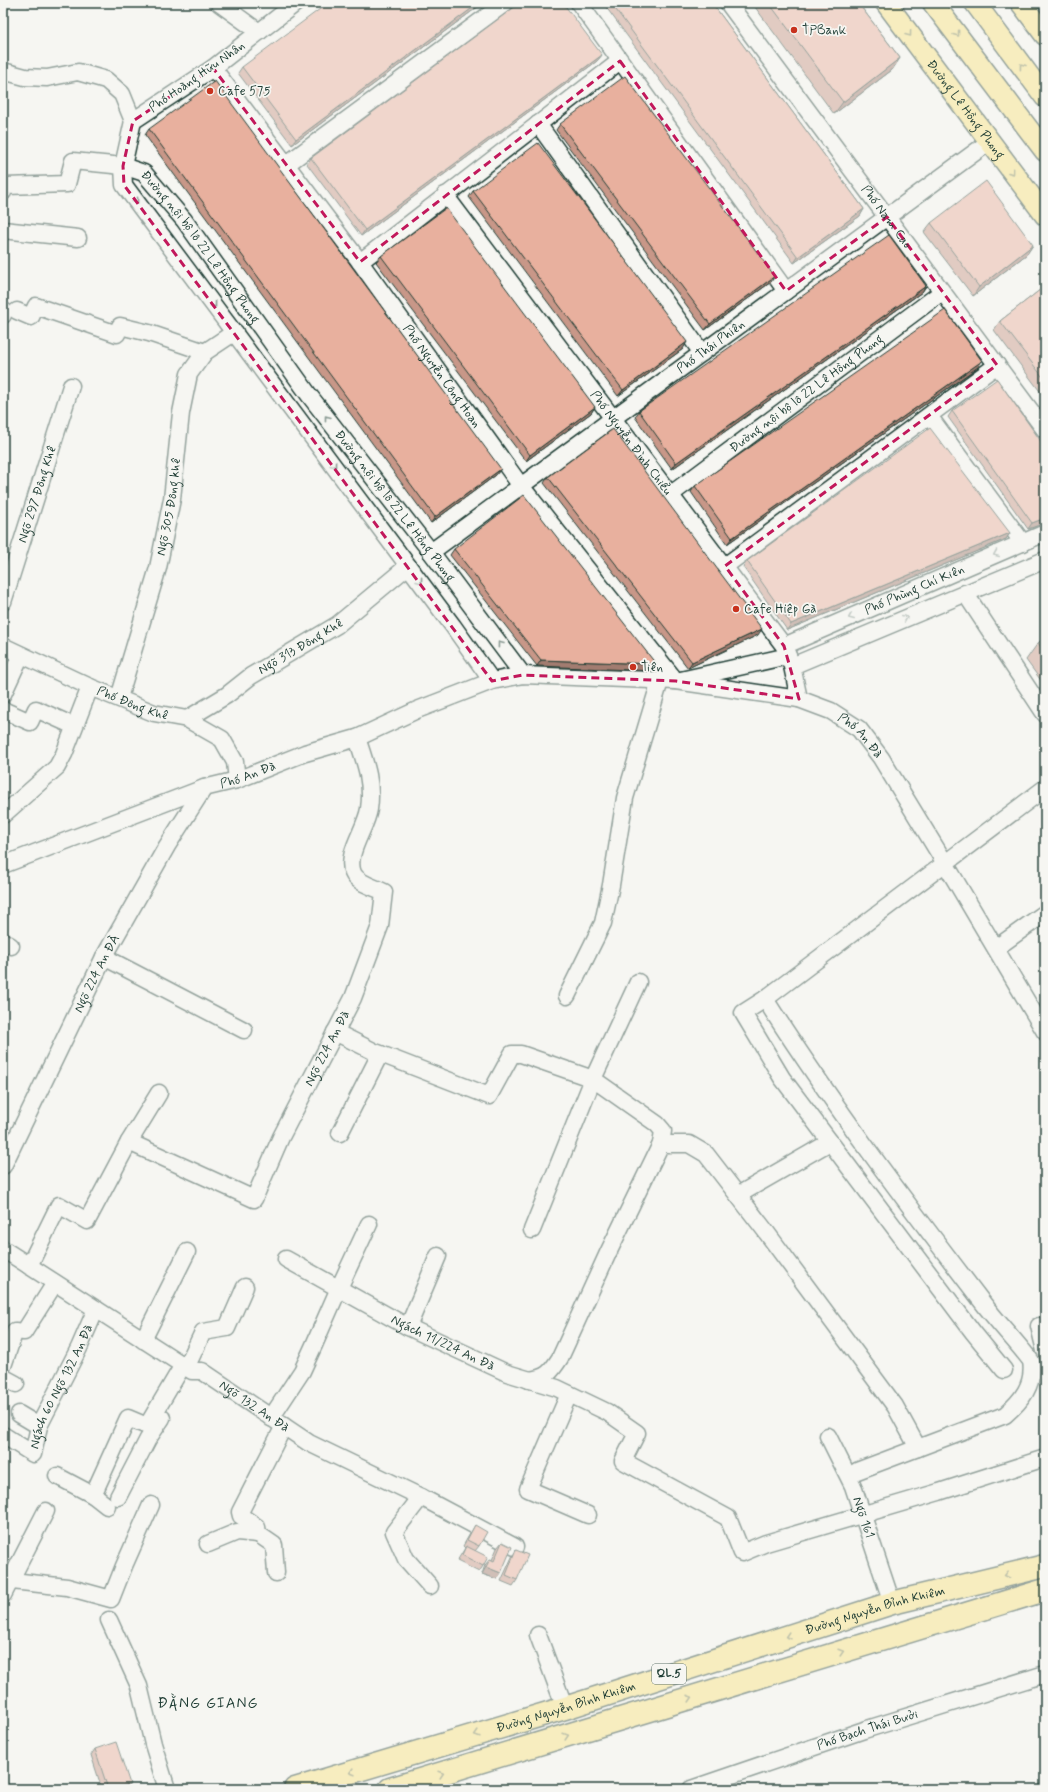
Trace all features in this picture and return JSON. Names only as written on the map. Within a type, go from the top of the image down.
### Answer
[{"type":"highway","name":"Đường Nguyễn Bỉnh Khiêm","points":[[295,1789],[565,1708],[892,1603],[1045,1566]]},
{"type":"highway","name":"Đường Nguyễn Bỉnh Khiêm","points":[[390,1789],[1045,1590]]},
{"type":"main road","name":"Đường Lê Hồng Phong","points":[[886,3],[1045,215]]},
{"type":"main road","points":[[933,3],[1045,151]]},
{"type":"main road","points":[[974,3],[1045,97]]},
{"type":"main road","points":[[1021,3],[1045,35]]},
{"type":"street","points":[[219,3],[259,32]]},
{"type":"street","name":"Phố Hoàng Hữu Nhân","points":[[133,121],[214,68],[296,3]]},
{"type":"street","points":[[287,164],[505,3]]},
{"type":"street","points":[[579,3],[786,292]]},
{"type":"street","name":"Phố Nam Cao","points":[[728,3],[1045,430]]},
{"type":"street","points":[[360,262],[444,195],[620,61]]},
{"type":"street","name":"Phố Nguyễn Công Hoan","points":[[214,68],[360,262],[522,486],[668,681]]},
{"type":"street","points":[[3,71],[25,77],[47,78],[78,72],[106,80],[122,94],[133,121],[123,166],[73,161],[67,184],[6,186],[3,192]]},
{"type":"street","points":[[538,124],[702,353]]},
{"type":"street","name":"Phố Thái Phiên","points":[[431,552],[989,142]]},
{"type":"street","name":"Đường nội bộ lô 22 Lê Hồng Phong","points":[[492,681],[235,332],[124,185],[123,166],[144,173],[184,220],[309,395],[431,552],[523,675]]},
{"type":"street","name":"Phố Nguyễn Đình Chiểu","points":[[444,195],[725,566],[788,656],[799,699]]},
{"type":"street","points":[[3,230],[78,238]]},
{"type":"street","name":"Đường nội bộ lô 22 Lê Hồng Phong","points":[[670,495],[942,292]]},
{"type":"street","points":[[8,312],[31,317],[36,306],[117,334],[120,326],[149,333],[205,352]]},
{"type":"street","name":"Ngõ 305 Đông khê","points":[[119,698],[158,568],[172,499],[181,413],[189,374],[205,352],[235,332]]},
{"type":"street","points":[[725,566],[996,365]]},
{"type":"street","name":"Ngõ 297 Đông Khê","points":[[3,602],[71,386]]},
{"type":"street","points":[[929,416],[1023,543]]},
{"type":"street","name":"Phố Phùng Chí Kiên","points":[[788,656],[1023,543],[1043,539]]},
{"type":"street","name":"Phố Phùng Chí Kiên","points":[[788,656],[965,593],[1045,560]]},
{"type":"street","name":"Ngõ 313 Đông Khê","points":[[187,719],[227,695],[251,676],[337,625],[408,566]]},
{"type":"street","points":[[965,593],[1045,714]]},
{"type":"street","name":"Phố Đông Khê","points":[[3,646],[90,687],[154,713],[187,719],[222,739],[235,762],[237,780]]},
{"type":"street","points":[[4,686],[21,655]]},
{"type":"street","points":[[567,996],[604,923],[625,798],[668,681],[788,656]]},
{"type":"street","name":"Phố An Đà","points":[[3,865],[204,788],[237,780],[305,753],[358,738],[417,710],[492,681],[523,675],[668,681],[799,699],[831,711],[859,729],[881,758],[1045,1032]]},
{"type":"street","points":[[3,815],[57,767],[64,754],[90,687]]},
{"type":"street","points":[[3,710],[30,722],[36,709],[74,726]]},
{"type":"street","name":"Ngõ 224 An Đà","points":[[129,1142],[254,1199],[280,1137],[353,998],[380,926],[384,892],[361,881],[353,874],[351,866],[354,848],[366,823],[370,801],[369,775],[358,738]]},
{"type":"street","name":"Ngõ 224 An ĐÀ","points":[[3,1166],[104,957],[167,846],[204,788]]},
{"type":"street","points":[[1004,1370],[782,1078],[743,1013],[765,999],[1045,788]]},
{"type":"street","points":[[996,948],[1045,913]]},
{"type":"street","points":[[104,957],[244,1030]]},
{"type":"street","points":[[532,1230],[593,1079],[638,982]]},
{"type":"street","points":[[765,999],[794,1045],[889,1177],[984,1305],[1031,1361],[1031,1373],[1028,1389],[1017,1404],[1005,1415],[857,1471]]},
{"type":"street","points":[[336,1032],[380,1054],[489,1096],[512,1054],[522,1054],[593,1079],[657,1124],[663,1131],[661,1144],[608,1253],[560,1358],[551,1371],[546,1375],[541,1378],[529,1380]]},
{"type":"street","points":[[340,1133],[380,1054]]},
{"type":"street","points":[[29,1266],[59,1205],[87,1221],[129,1142],[159,1093]]},
{"type":"street","points":[[738,1195],[830,1142]]},
{"type":"street","points":[[661,1144],[689,1144],[706,1154],[895,1406],[918,1448]]},
{"type":"street","points":[[258,1534],[257,1527],[241,1516],[240,1512],[278,1422],[369,1224]]},
{"type":"street","name":"Ngõ 132 An Đà","points":[[3,1249],[187,1368],[202,1371],[309,1444],[421,1497],[515,1547]]},
{"type":"street","points":[[143,1340],[187,1252]]},
{"type":"street","points":[[408,1327],[438,1256]]},
{"type":"street","name":"Ngách 11/224 An Đà","points":[[286,1259],[408,1327],[507,1373],[557,1388],[606,1412],[637,1433],[624,1461],[728,1518],[742,1553],[766,1543],[862,1514]]},
{"type":"street","points":[[3,1366],[15,1331],[24,1332],[55,1283]]},
{"type":"street","points":[[57,1476],[93,1495],[112,1501],[187,1368],[203,1332],[227,1328],[245,1287]]},
{"type":"street","name":"Ngách 60 Ngõ 132 An Đà","points":[[3,1435],[33,1454],[39,1426],[79,1348],[96,1309]]},
{"type":"street","points":[[1039,1326],[1045,1351]]},
{"type":"street","points":[[93,1495],[128,1418],[147,1426],[187,1368]]},
{"type":"street","points":[[568,1394],[528,1489],[588,1515]]},
{"type":"street","points":[[19,1414],[39,1426]]},
{"type":"street","name":"Ngõ 161","points":[[828,1436],[853,1486],[892,1603]]},
{"type":"street","points":[[862,1514],[938,1492],[1045,1458]]},
{"type":"street","points":[[421,1497],[394,1532],[406,1559],[430,1586]]},
{"type":"street","points":[[46,1511],[5,1585],[67,1587],[111,1598],[152,1505]]},
{"type":"street","points":[[208,1544],[237,1532],[258,1534],[274,1545],[276,1573]]},
{"type":"street","points":[[109,1620],[139,1686],[153,1744],[167,1789]]},
{"type":"street","points":[[538,1635],[565,1708]]},
{"type":"street","name":"Phố Bạch Thái Bưởi","points":[[691,1789],[864,1730],[1045,1674]]},
{"type":"highlighted area","points":[[620,61],[786,291],[887,217],[997,365],[725,566],[784,646],[799,699],[676,681],[523,675],[492,681],[124,185],[123,166],[133,121],[213,68],[360,262]]},
{"type":"building","points":[[328,3],[479,3],[296,139],[242,67]]},
{"type":"building","points":[[520,3],[563,3],[602,55],[365,230],[311,158]]},
{"type":"building","points":[[611,3],[712,3],[864,209],[798,257]]},
{"type":"building","points":[[769,3],[858,3],[900,58],[843,102]]},
{"type":"building","points":[[625,76],[775,276],[710,324],[560,124]]},
{"type":"building","points":[[215,81],[501,469],[435,517],[149,129]]},
{"type":"building","points":[[538,143],[687,342],[623,390],[473,191]]},
{"type":"building","points":[[986,181],[1033,245],[979,287],[931,223]]},
{"type":"building","points":[[446,208],[595,407],[530,455],[381,256]]},
{"type":"building","points":[[889,235],[926,286],[676,463],[639,411]]},
{"type":"building","points":[[1045,286],[1045,380],[1000,321]]},
{"type":"building","points":[[945,310],[982,361],[732,538],[695,486]]},
{"type":"building","points":[[997,379],[1045,447],[1045,518],[1032,523],[952,411]]},
{"type":"building","points":[[930,428],[1010,533],[791,624],[747,561]]},
{"type":"building","points":[[613,429],[762,629],[692,662],[548,477]]},
{"type":"building","points":[[524,495],[656,664],[541,660],[454,549]]},
{"type":"building","points":[[1045,638],[1045,652],[1038,643]]},
{"type":"building","points":[[475,1525],[487,1532],[479,1546],[467,1540]]},
{"type":"building","points":[[502,1542],[512,1547],[501,1573],[486,1567],[490,1559],[494,1561]]},
{"type":"building","points":[[466,1546],[488,1557],[483,1566],[462,1555]]},
{"type":"building","points":[[516,1550],[528,1555],[517,1580],[506,1575]]},
{"type":"building","points":[[116,1742],[130,1784],[115,1789],[108,1789],[95,1749]]},
{"type":"place","name":"TPBank","points":[[794,30]]},
{"type":"place","name":"Cafe 575","points":[[210,91]]},
{"type":"place","name":"Cafe Hiệp Gà","points":[[736,609]]},
{"type":"place","name":"Tiên","points":[[633,667]]},
{"type":"district","name":"ĐẰNG GIANG","points":[[208,1704]]}]
